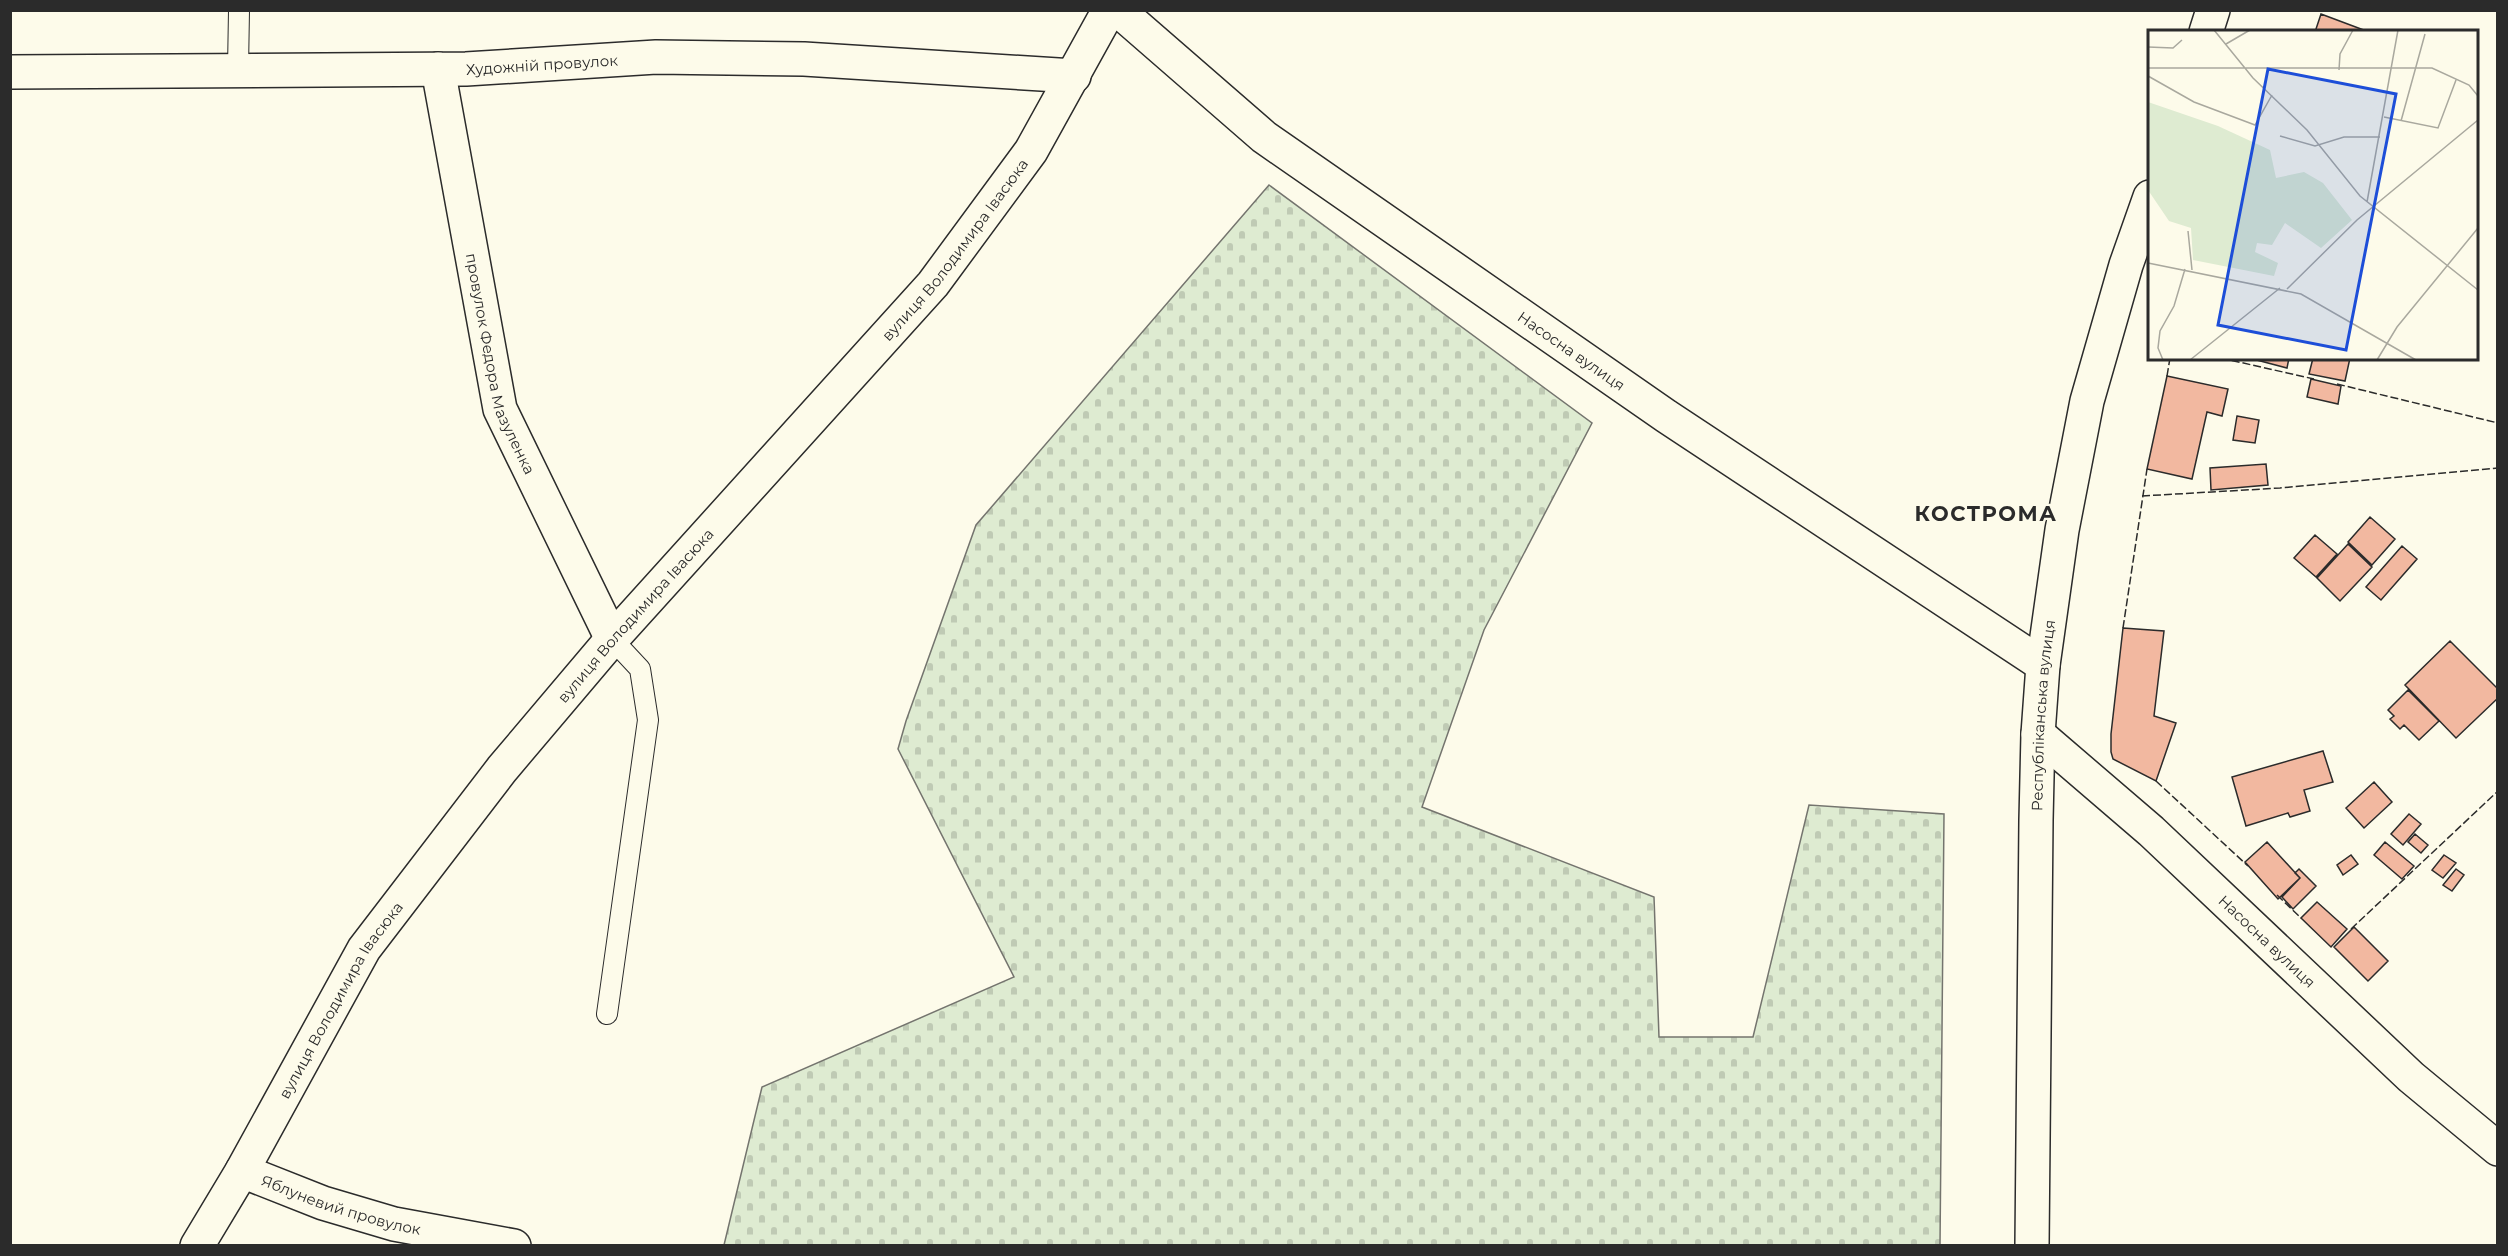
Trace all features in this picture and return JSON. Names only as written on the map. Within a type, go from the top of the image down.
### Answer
[{"type":"street","name":"вулиця Володимира Івасюка","points":[[197,1245],[242,1171],[363,950],[502,769],[612,639],[933,284],[1031,151],[1109,10]]},
{"type":"street","name":"Насосна вулиця","points":[[1118,10],[1264,137],[1666,416],[2043,666]]},
{"type":"street","points":[[2207,30],[2213,10]]},
{"type":"street","name":"Художній провулок","points":[[10,72],[438,69],[657,57],[804,59],[1074,76]]},
{"type":"street","name":"провулок Федора Мазуленка","points":[[438,69],[500,409],[612,639]]},
{"type":"street","name":"Республіканська вулиця","points":[[2032,1245],[2038,734],[2043,666],[2062,530],[2087,401],[2126,265],[2148,203]]},
{"type":"street","name":"Насосна вулиця","points":[[2038,734],[2159,839],[2411,1077],[2498,1149]]},
{"type":"street","name":"Яблуневий провулок","points":[[242,1171],[323,1203],[394,1224],[514,1245]]},
{"type":"lane","points":[[238,69],[239,10]]},
{"type":"lane","points":[[607,1014],[648,720],[639,669],[612,639]]},
{"type":"green space","points":[[1269,185],[1592,423],[1484,630],[1422,807],[1654,897],[1659,1037],[1753,1037],[1809,805],[1944,814],[1940,1245],[724,1245],[762,1087],[1014,977],[898,749],[906,721],[976,525]]},
{"type":"building","points":[[2321,14],[2364,30],[2316,30]]},
{"type":"building","points":[[2257,360],[2289,360],[2287,368]]},
{"type":"building","points":[[2312,360],[2350,360],[2345,381],[2309,374]]},
{"type":"building","points":[[2167,376],[2228,389],[2222,416],[2207,412],[2192,479],[2147,469]]},
{"type":"building","points":[[2311,379],[2341,386],[2338,404],[2307,397]]},
{"type":"building","points":[[2237,416],[2259,420],[2255,443],[2233,440]]},
{"type":"building","points":[[2266,464],[2268,485],[2211,490],[2210,468]]},
{"type":"building","points":[[2370,517],[2395,539],[2372,565],[2348,542]]},
{"type":"building","points":[[2315,535],[2337,554],[2316,577],[2294,558]]},
{"type":"building","points":[[2348,544],[2372,567],[2340,601],[2317,578]]},
{"type":"building","points":[[2402,546],[2417,559],[2381,600],[2366,587]]},
{"type":"building","points":[[2123,628],[2164,631],[2154,716],[2176,723],[2156,781],[2113,759],[2111,752]]},
{"type":"building","points":[[2450,641],[2498,689],[2498,698],[2456,738],[2405,685]]},
{"type":"building","points":[[2408,690],[2439,721],[2419,740],[2404,725],[2400,729],[2390,719],[2394,716],[2388,710]]},
{"type":"building","points":[[2323,751],[2333,782],[2304,790],[2310,811],[2290,817],[2288,813],[2246,826],[2232,777]]},
{"type":"building","points":[[2374,782],[2392,802],[2364,828],[2346,808]]},
{"type":"building","points":[[2409,814],[2421,824],[2403,845],[2391,834]]},
{"type":"building","points":[[2415,834],[2428,845],[2421,853],[2408,842]]},
{"type":"building","points":[[2267,842],[2300,878],[2278,899],[2245,862]]},
{"type":"building","points":[[2385,842],[2414,866],[2402,879],[2374,855]]},
{"type":"building","points":[[2351,855],[2358,864],[2343,875],[2337,865]]},
{"type":"building","points":[[2444,855],[2456,863],[2443,878],[2432,870]]},
{"type":"building","points":[[2299,869],[2316,886],[2293,909],[2282,897],[2300,878],[2295,873]]},
{"type":"building","points":[[2456,869],[2464,875],[2452,891],[2443,885]]},
{"type":"building","points":[[2317,902],[2347,929],[2331,947],[2301,918]]},
{"type":"building","points":[[2354,927],[2388,961],[2368,981],[2334,947]]},
{"type":"fence","points":[[2167,376],[2170,360]]},
{"type":"fence","points":[[2230,360],[2314,379]]},
{"type":"fence","points":[[2337,384],[2498,423]]},
{"type":"fence","points":[[2142,496],[2280,488],[2498,468]]},
{"type":"fence","points":[[2123,628],[2147,469]]},
{"type":"fence","points":[[2156,781],[2248,866]]},
{"type":"fence","points":[[2351,929],[2498,791]]},
{"type":"fence","points":[[2277,895],[2301,918]]},
{"type":"district","name":"КОСТРОМА","points":[[1986,513]]}]
